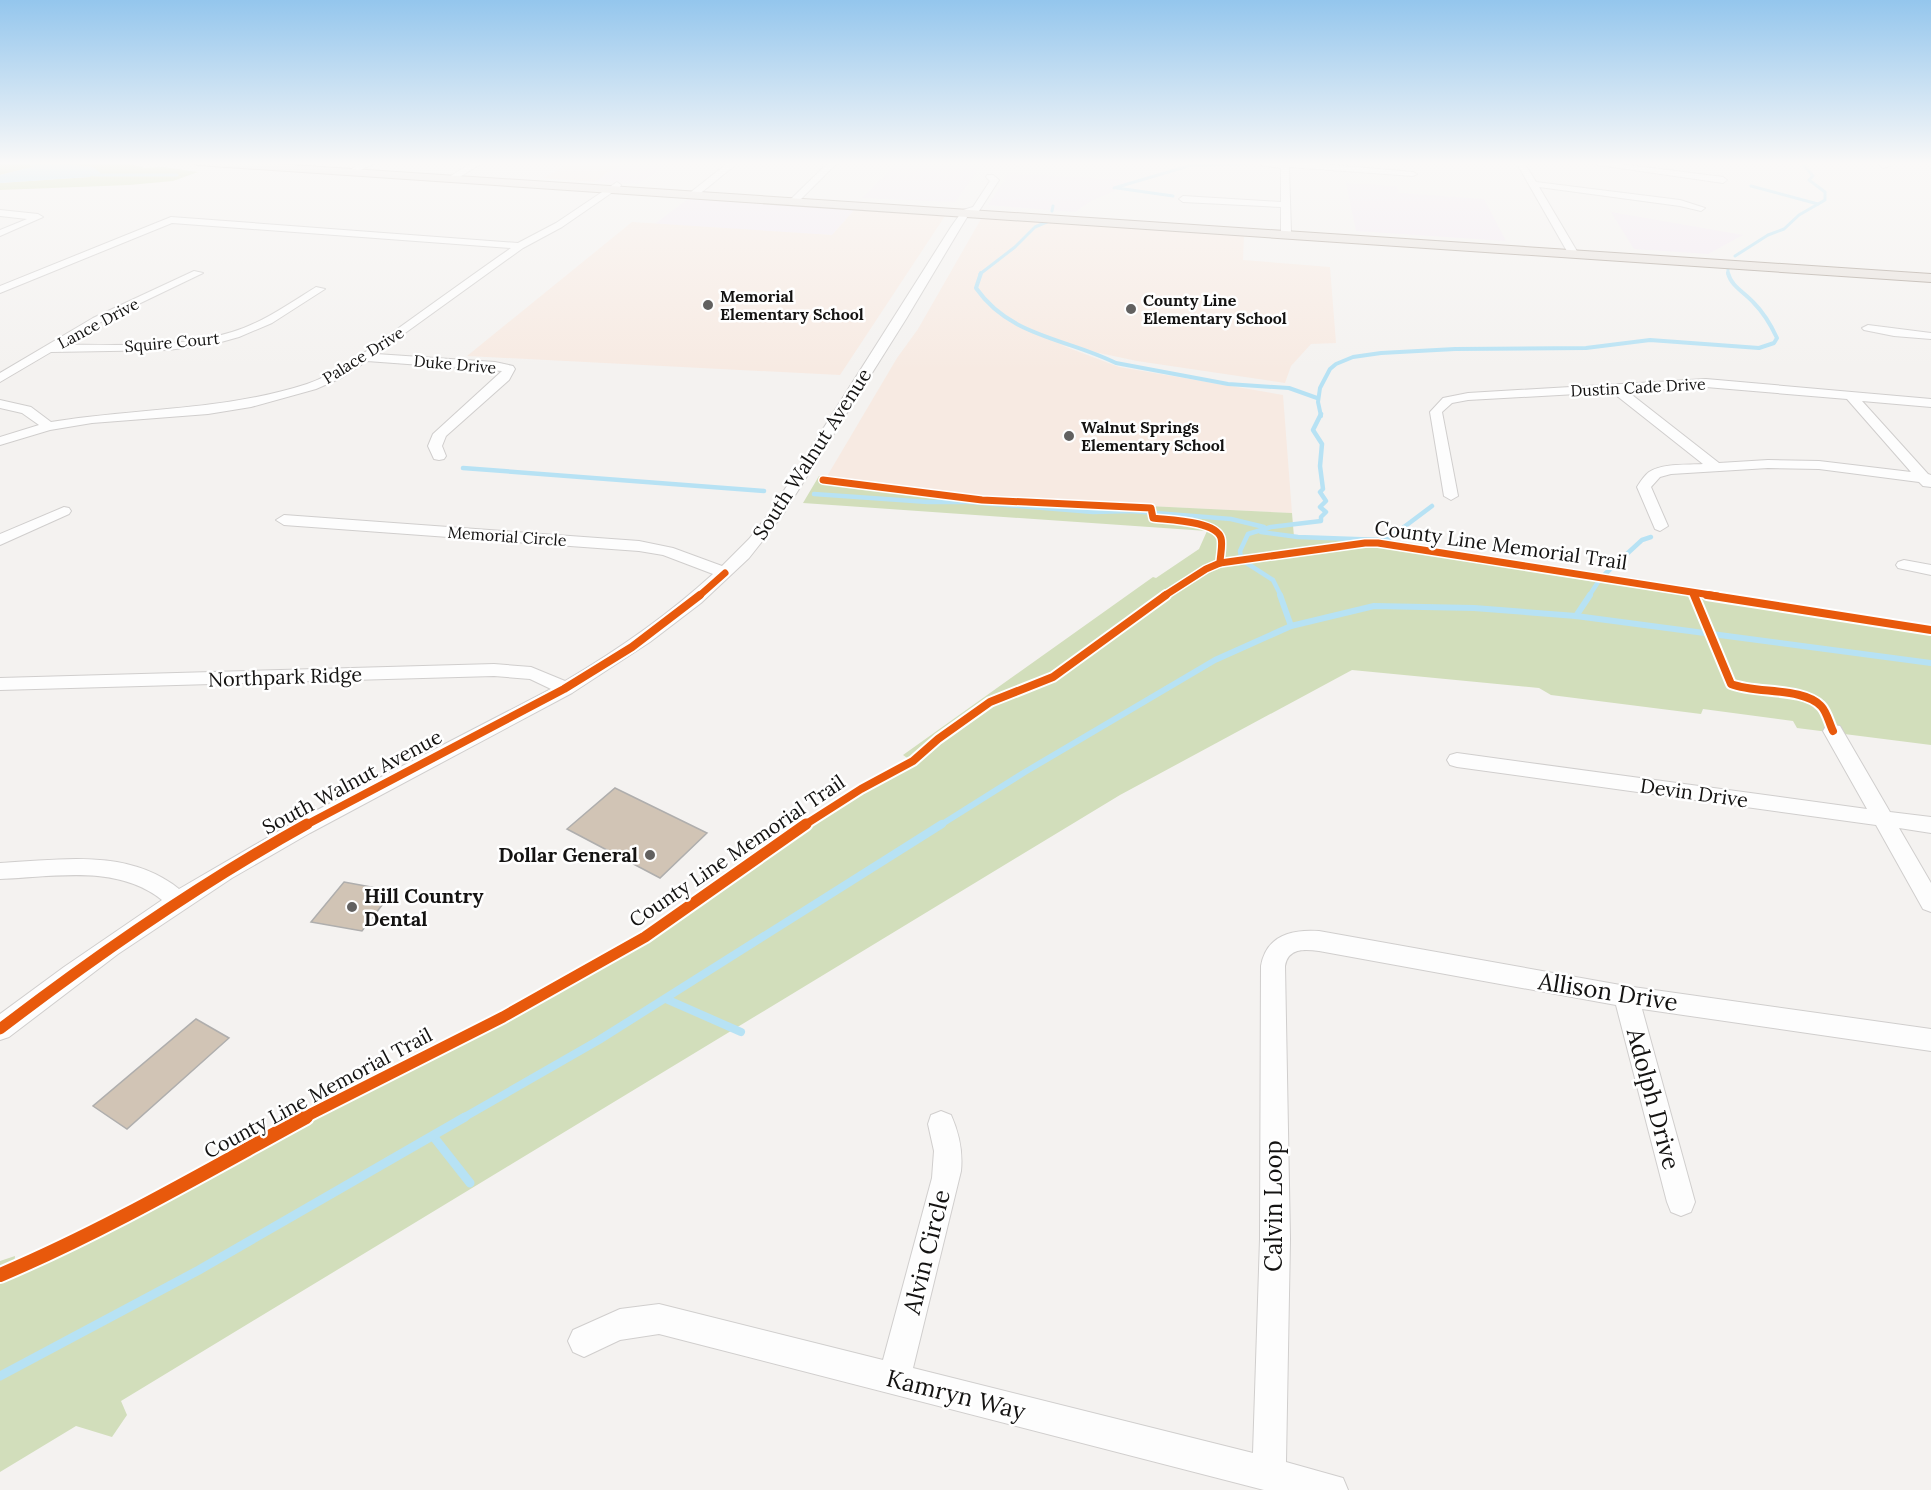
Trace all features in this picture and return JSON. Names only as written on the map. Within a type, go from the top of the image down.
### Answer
[{"type":"main road","points":[[1294,232],[1931,273]]},
{"type":"main road","points":[[1697,259],[1931,278]]},
{"type":"street","points":[[0,290],[143,232]]},
{"type":"street","points":[[326,232],[520,246]]},
{"type":"street","name":"Palace Drive","points":[[0,441],[48,426],[92,419],[208,410],[251,403],[312,386],[337,375],[365,357],[520,246],[547,232]]},
{"type":"street","name":"South Walnut Avenue","points":[[0,1029],[97,956],[179,901],[304,827],[565,690],[673,618],[725,573],[770,524],[891,334],[952,232]]},
{"type":"street","points":[[1561,232],[1572,251]]},
{"type":"street","name":"Lance Drive","points":[[0,378],[98,320],[198,273]]},
{"type":"street","name":"Squire Court","points":[[48,349],[174,345],[223,339],[263,324],[320,289]]},
{"type":"street","points":[[1868,328],[1931,336]]},
{"type":"street","name":"Duke Drive","points":[[365,357],[495,366],[508,369],[505,377],[440,434],[435,446],[439,456]]},
{"type":"street","name":"Dustin Cade Drive","points":[[1451,496],[1436,418],[1436,412],[1444,401],[1473,396],[1706,383],[1931,403]]},
{"type":"street","points":[[1616,389],[1716,467]]},
{"type":"street","points":[[1850,395],[1929,481]]},
{"type":"street","points":[[0,404],[29,410],[48,426]]},
{"type":"street","points":[[1660,526],[1644,487],[1650,478],[1671,470],[1804,464],[1929,481]]},
{"type":"street","points":[[0,540],[64,511]]},
{"type":"street","name":"Memorial Circle","points":[[284,520],[648,547],[667,551],[725,573]]},
{"type":"street","points":[[1904,565],[1931,570]]},
{"type":"street","name":"Northpark Ridge","points":[[0,684],[494,670],[537,673],[549,678],[565,690]]},
{"type":"street","points":[[1833,731],[1931,903]]},
{"type":"street","name":"Devin Drive","points":[[1457,760],[1931,825]]},
{"type":"street","points":[[0,872],[96,869],[123,872],[145,877],[179,901]]},
{"type":"street","name":"Allison Drive","points":[[1286,943],[1295,940],[1319,941],[1626,996],[1931,1040]]},
{"type":"street","name":"Calvin Loop","points":[[1269,1474],[1275,1239],[1273,959],[1286,943]]},
{"type":"street","name":"Adolph Drive","points":[[1626,996],[1681,1202]]},
{"type":"street","name":"Alvin Circle","points":[[894,1379],[949,1163],[948,1143],[941,1124]]},
{"type":"street","name":"Kamryn Way","points":[[584,1341],[602,1330],[621,1323],[659,1318],[1331,1490]]},
{"type":"shaded area","name":"Memorial Elementary School","points":[[620,232],[779,232],[832,235],[835,232],[935,232],[840,375],[467,356]]},
{"type":"shaded area","points":[[776,232],[835,232],[832,235]]},
{"type":"shaded area","points":[[974,232],[1207,232],[1244,234],[1243,260],[1330,267],[1336,343],[1311,344],[1291,366],[1285,383],[1137,361],[1061,345],[1119,367],[1283,395],[1292,513],[983,498],[826,478],[897,358],[918,329]]},
{"type":"shaded area","points":[[1364,232],[1501,232],[1506,241]]},
{"type":"shaded area","points":[[1623,232],[1723,232],[1743,235],[1708,254],[1634,249]]},
{"type":"green space","points":[[819,476],[983,498],[1292,513],[1294,537],[1370,538],[1931,625],[1931,745],[1797,728],[1793,721],[1703,709],[1701,714],[1551,695],[1539,688],[1352,670],[1120,795],[121,1401],[127,1415],[112,1437],[76,1426],[0,1472],[0,1261],[15,1256],[14,1265],[94,1227],[326,1102],[564,979],[641,935],[674,914],[785,833],[910,760],[903,755],[1153,577],[1156,578],[1199,549],[1207,531],[803,503]]},
{"type":"building","name":"Dollar General","points":[[615,788],[707,833],[660,878],[567,829]]},
{"type":"building","name":"Hill Country Dental","points":[[344,882],[393,891],[362,931],[311,922]]},
{"type":"building","points":[[196,1019],[229,1038],[127,1129],[93,1106]]},
{"type":"waterway","points":[[981,273],[1015,247],[1030,232]]},
{"type":"waterway","points":[[1735,256],[1777,232]]},
{"type":"waterway","points":[[1728,267],[1728,273]]},
{"type":"waterway","points":[[981,273],[976,288],[1005,317],[1022,327],[1116,363],[1228,384],[1289,388],[1317,398]]},
{"type":"waterway","points":[[1321,415],[1318,402],[1320,388],[1330,369],[1353,357],[1455,349],[1586,348],[1650,340],[1759,348],[1774,343],[1777,338],[1766,319],[1757,306],[1735,285],[1728,273]]},
{"type":"waterway","points":[[1241,557],[1240,551],[1248,534],[1271,527],[1321,521],[1321,517],[1326,512],[1320,507],[1326,501],[1320,492],[1323,489],[1320,466],[1322,444],[1313,430],[1321,415]]},
{"type":"waterway","points":[[463,468],[764,491]]},
{"type":"waterway","points":[[814,494],[928,502],[969,502],[1093,512],[1130,511],[1231,519],[1264,527]]},
{"type":"waterway","points":[[1261,532],[1298,537],[1383,540],[1388,539],[1432,506]]},
{"type":"waterway","points":[[1605,574],[1642,540],[1651,537]]},
{"type":"waterway","points":[[1245,562],[1273,580],[1281,596]]},
{"type":"waterway","points":[[1589,596],[1600,579]]},
{"type":"waterway","points":[[1280,595],[1291,626]]},
{"type":"waterway","points":[[1576,616],[1590,595]]},
{"type":"waterway","points":[[1291,626],[1374,606],[1474,608],[1576,616]]},
{"type":"waterway","points":[[1576,616],[1931,663]]},
{"type":"waterway","points":[[939,826],[1025,772],[1215,660],[1291,626]]},
{"type":"waterway","points":[[463,1118],[599,1040],[942,824]]},
{"type":"waterway","points":[[666,999],[741,1032]]},
{"type":"waterway","points":[[0,1376],[199,1270],[465,1117]]},
{"type":"waterway","points":[[433,1136],[470,1183]]},
{"type":"cycle path","points":[[823,480],[982,500],[1151,508],[1153,518],[1204,525],[1216,530],[1221,539],[1220,563]]},
{"type":"cycle path","name":"County Line Memorial Trail","points":[[0,1275],[59,1250],[113,1223],[324,1107],[503,1017],[645,937],[769,848],[861,789],[913,761],[938,739],[990,702],[1053,677],[1155,602],[1206,569],[1220,563],[1378,543],[1931,630]]},
{"type":"cycle path","points":[[0,1029],[73,974],[187,895],[306,825],[564,689],[632,647],[664,624],[725,573]]},
{"type":"cycle path","points":[[1694,594],[1731,684],[1741,688],[1811,699],[1820,705],[1833,731]]},
{"type":"place","name":"Memorial Elementary School","points":[[708,305]]},
{"type":"place","name":"County Line Elementary School","points":[[1131,309]]},
{"type":"place","name":"Walnut Springs Elementary School","points":[[1069,436]]},
{"type":"place","name":"Dollar General","points":[[650,855]]},
{"type":"place","name":"Hill Country Dental","points":[[352,907]]}]
